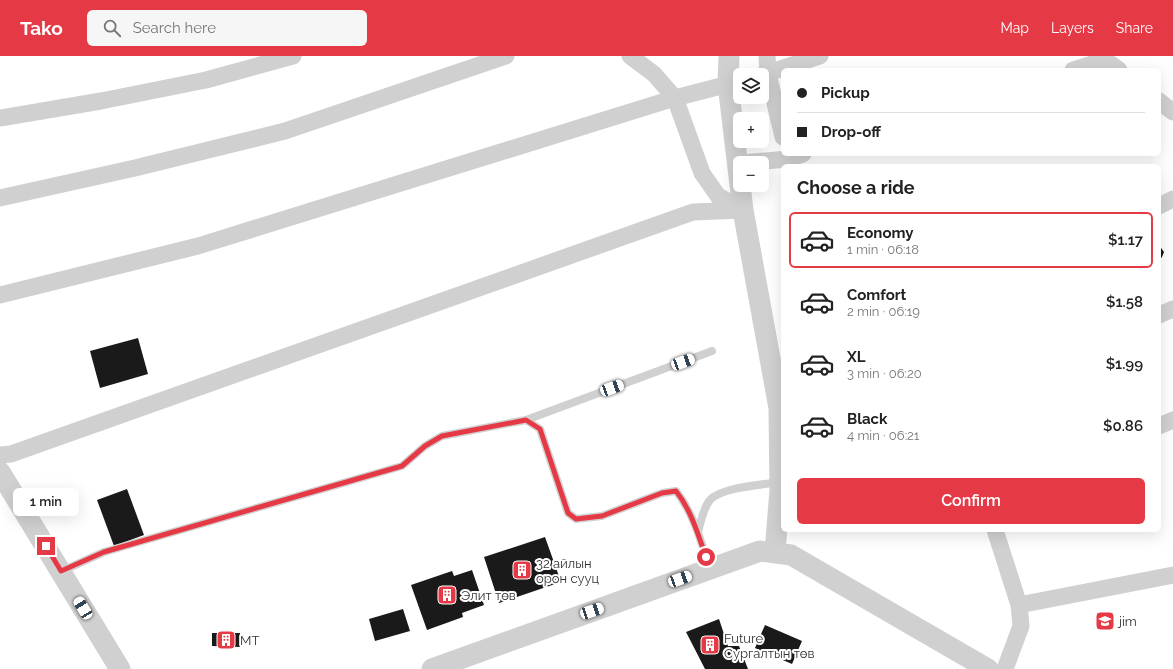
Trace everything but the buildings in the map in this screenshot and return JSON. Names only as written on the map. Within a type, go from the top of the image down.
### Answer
[{"type":"street","points":[[0,118],[101,101],[206,80],[293,56]]},
{"type":"street","points":[[0,198],[135,168],[286,131],[506,56]]},
{"type":"street","points":[[630,56],[654,74],[675,98],[702,173],[718,196],[743,210]]},
{"type":"street","points":[[729,56],[733,78]]},
{"type":"street","points":[[766,68],[767,56]]},
{"type":"street","points":[[785,68],[820,56]]},
{"type":"street","points":[[1082,68],[1109,62]]},
{"type":"street","points":[[769,74],[781,69]]},
{"type":"street","points":[[0,295],[198,246],[675,98],[733,83]]},
{"type":"street","points":[[769,89],[781,130]]},
{"type":"street","points":[[1161,103],[1173,112]]},
{"type":"street","points":[[736,104],[739,156]]},
{"type":"street","points":[[769,160],[792,158]]},
{"type":"street","points":[[742,192],[743,210],[779,408],[781,487],[775,552]]},
{"type":"street","points":[[1161,205],[1173,199]]},
{"type":"street","points":[[0,455],[18,452],[693,212],[743,210]]},
{"type":"street","points":[[1161,314],[1173,309]]},
{"type":"street","points":[[1161,425],[1173,420]]},
{"type":"street","points":[[0,472],[120,669]]},
{"type":"street","points":[[995,532],[1019,605],[1021,626],[1005,669]]},
{"type":"street","points":[[432,669],[760,551],[791,555],[988,669]]},
{"type":"street","points":[[1019,605],[1173,575]]},
{"type":"lane","points":[[61,571],[104,552],[402,466],[425,446],[442,436],[526,420],[712,351]]},
{"type":"lane","points":[[526,420],[540,429],[568,513],[576,519],[602,516],[662,493],[676,491],[684,502],[698,532],[710,569]]},
{"type":"lane","points":[[698,532],[709,501],[716,495],[737,489],[781,487]]},
{"type":"place","name":"32 айлын орон сууц","points":[[522,570]]},
{"type":"place","name":"Элит төв","points":[[447,595]]},
{"type":"place","name":"jim","points":[[1105,621]]},
{"type":"place","name":"MT","points":[[226,640]]},
{"type":"place","name":"Future Сургалтын төв","points":[[710,645]]},
{"type":"route","points":[[46,546],[61,571],[104,552],[402,466],[425,446],[442,436],[526,420],[540,429],[568,513],[576,519],[602,516],[662,493],[676,491],[684,502],[698,532],[706,557]]}]
